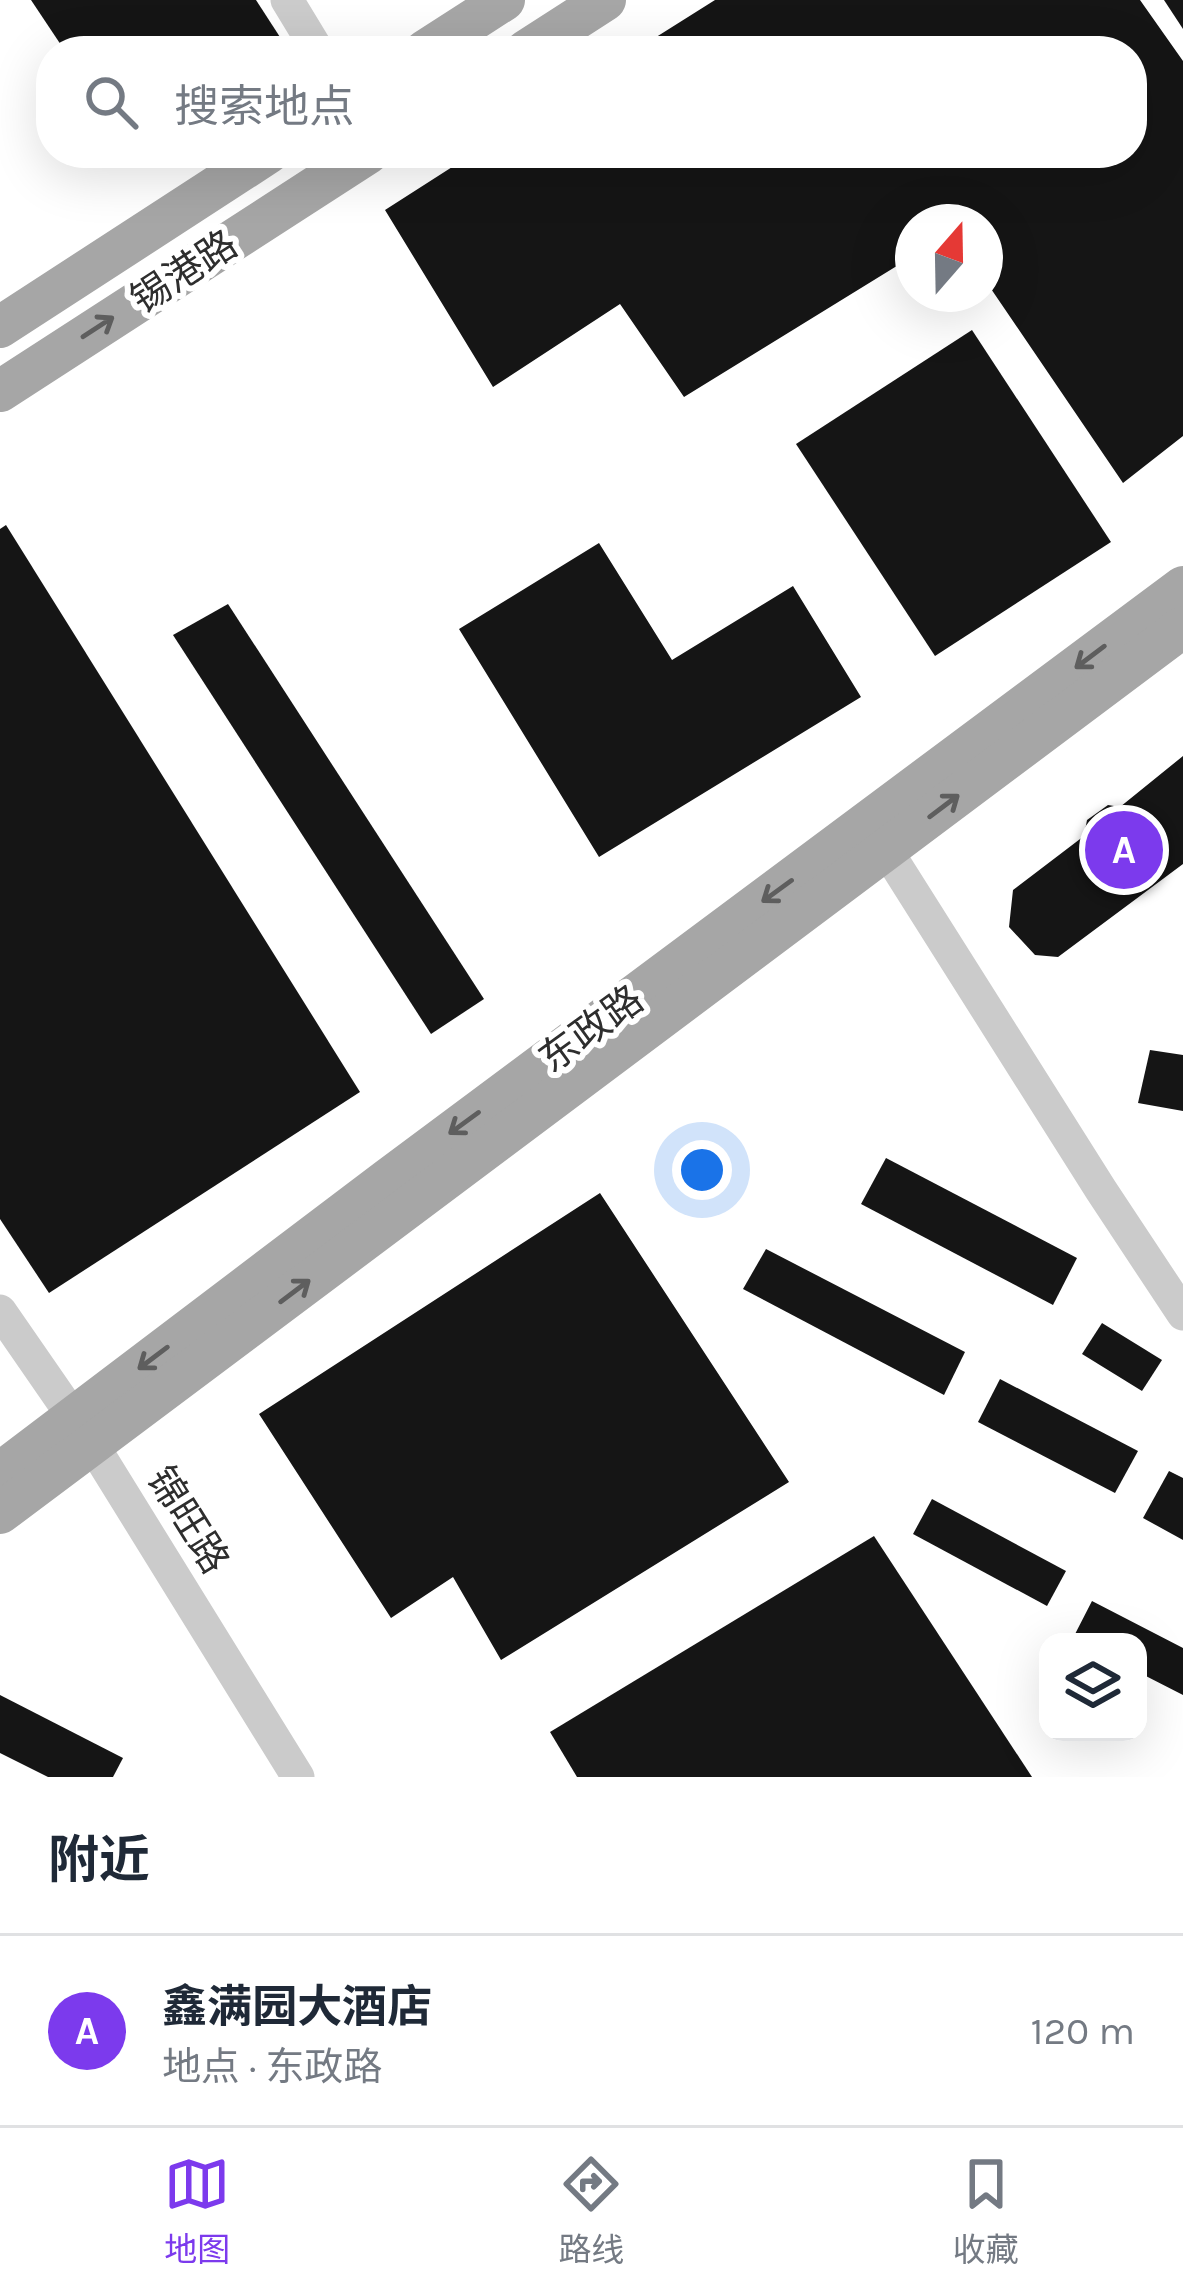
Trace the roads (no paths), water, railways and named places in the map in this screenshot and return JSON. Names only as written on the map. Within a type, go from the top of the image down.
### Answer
[{"type":"main road","points":[[448,36],[503,0]]},
{"type":"main road","points":[[549,36],[604,0]]},
{"type":"main road","name":"锡港路","points":[[0,326],[245,168]]},
{"type":"main road","name":"锡港路","points":[[0,391],[345,168]]},
{"type":"main road","name":"东政路","points":[[0,1473],[82,1431],[415,1200],[878,836],[1183,586]]},
{"type":"main road","name":"东政路","points":[[878,836],[1183,627]]},
{"type":"main road","name":"东政路","points":[[0,1513],[82,1431]]},
{"type":"street","points":[[287,0],[309,36]]},
{"type":"street","points":[[878,836],[1183,1314]]},
{"type":"street","name":"锦旺路","points":[[0,1312],[82,1431],[298,1777]]},
{"type":"place","name":"鑫满园大酒店","points":[[1124,850]]}]
